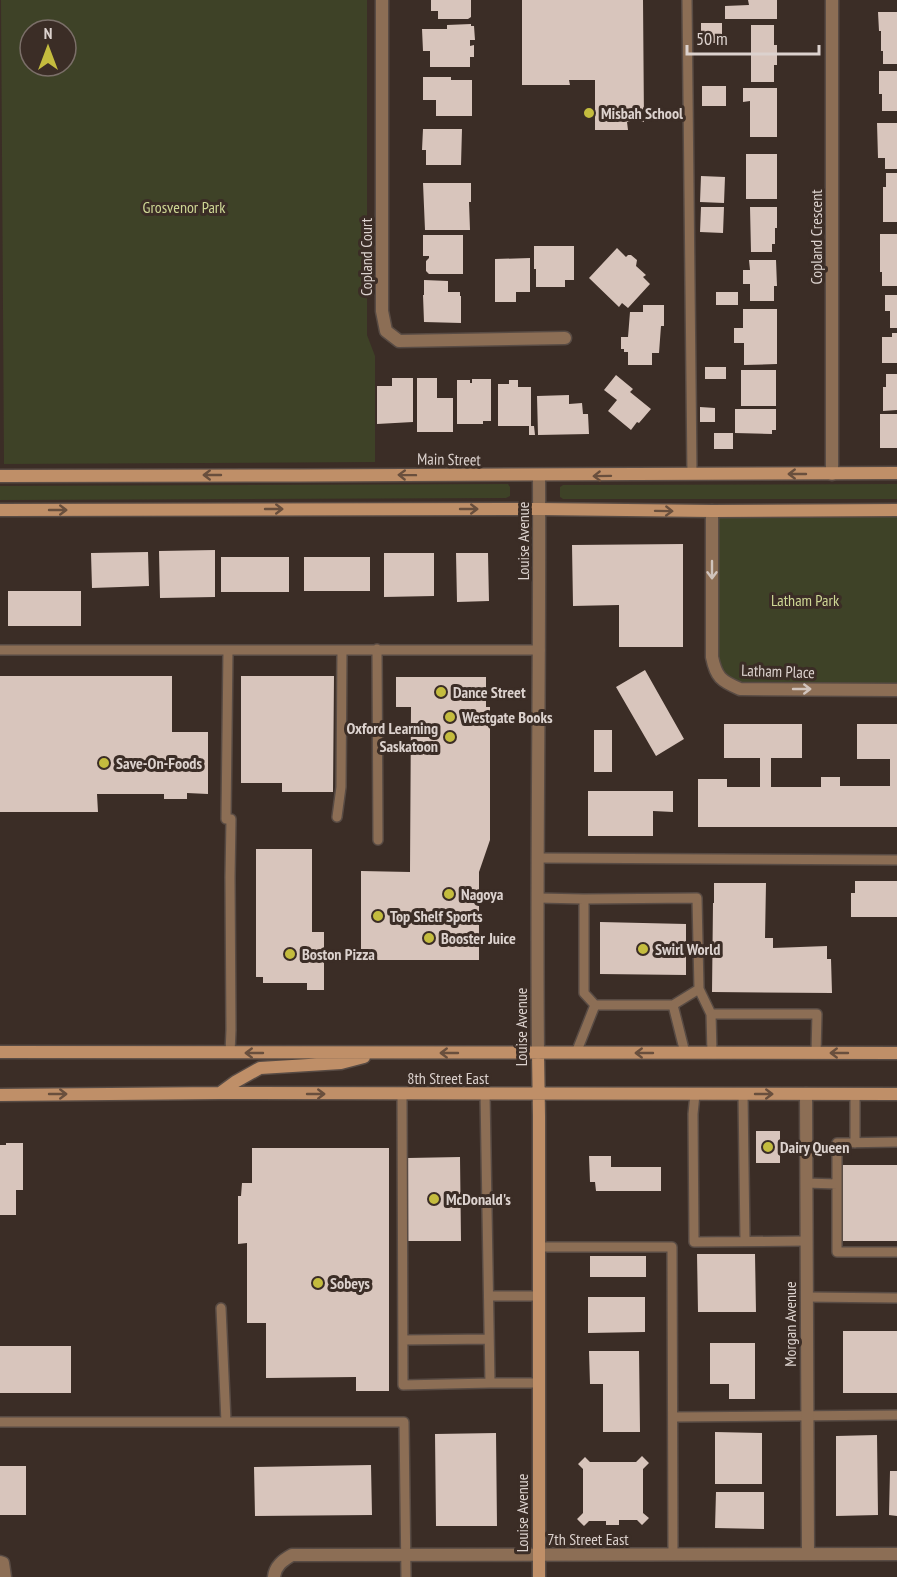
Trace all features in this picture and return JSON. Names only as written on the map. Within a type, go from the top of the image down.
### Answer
[{"type":"street","name":"Copland Court","points":[[382,0],[382,311],[386,331],[399,341],[566,338]]},
{"type":"street","name":"Copland Crescent","points":[[832,0],[832,474]]},
{"type":"street","name":"Main Street","points":[[0,476],[539,476],[897,473]]},
{"type":"street","name":"Louise Avenue","points":[[539,476],[539,1577]]},
{"type":"street","points":[[0,510],[897,510]]},
{"type":"street","name":"Latham Place","points":[[712,511],[712,657],[715,670],[724,682],[740,689],[897,690]]},
{"type":"street","name":"8th Street East","points":[[0,1052],[897,1053]]},
{"type":"street","points":[[220,1093],[260,1068],[341,1063],[380,1053]]},
{"type":"street","name":"Morgan Avenue","points":[[806,1094],[808,1554]]},
{"type":"street","name":"8th Street East","points":[[0,1095],[897,1094]]},
{"type":"street","name":"7th Street East","points":[[274,1577],[281,1561],[292,1555],[897,1554]]},
{"type":"street","points":[[2,1563],[4,1577]]},
{"type":"lane","points":[[687,0],[692,474]]},
{"type":"lane","points":[[376,649],[378,840]]},
{"type":"lane","points":[[0,650],[540,650]]},
{"type":"lane","points":[[228,650],[226,819],[231,819],[230,1053]]},
{"type":"lane","points":[[337,817],[341,786],[342,650]]},
{"type":"lane","points":[[538,858],[897,860]]},
{"type":"lane","points":[[538,898],[697,898],[699,989],[711,1014],[712,1053]]},
{"type":"lane","points":[[584,899],[584,993],[595,1005],[673,1005],[699,989]]},
{"type":"lane","points":[[576,1053],[595,1005]]},
{"type":"lane","points":[[673,1005],[685,1053]]},
{"type":"lane","points":[[711,1014],[817,1014],[816,1053]]},
{"type":"lane","points":[[402,1094],[404,1385],[538,1383]]},
{"type":"lane","points":[[485,1094],[490,1383]]},
{"type":"lane","points":[[695,1094],[693,1114],[694,1242],[806,1241]]},
{"type":"lane","points":[[743,1094],[745,1241]]},
{"type":"lane","points":[[855,1094],[855,1143]]},
{"type":"lane","points":[[897,1142],[837,1143],[837,1251],[897,1251]]},
{"type":"lane","points":[[806,1183],[837,1184]]},
{"type":"lane","points":[[539,1247],[672,1246],[673,1555]]},
{"type":"lane","points":[[489,1296],[539,1296]]},
{"type":"lane","points":[[806,1297],[897,1298]]},
{"type":"lane","points":[[221,1308],[226,1422]]},
{"type":"lane","points":[[403,1340],[489,1339]]},
{"type":"lane","points":[[673,1417],[897,1415]]},
{"type":"lane","points":[[0,1422],[404,1422],[406,1577]]},
{"type":"green space","name":"Grosvenor Park","points":[[1,0],[367,0],[367,335],[375,356],[375,462],[4,464]]},
{"type":"green space","points":[[508,484],[510,496],[506,498],[0,500],[0,486]]},
{"type":"green space","points":[[897,484],[897,499],[563,499],[560,497],[560,487],[563,485]]},
{"type":"green space","name":"Latham Park","points":[[897,510],[897,690],[740,689],[715,670],[712,511]]},
{"type":"building","points":[[431,0],[471,0],[471,17],[468,19],[438,19],[438,11],[431,11]]},
{"type":"building","points":[[522,0],[643,0],[644,122],[627,122],[628,130],[595,130],[595,80],[569,80],[570,85],[522,85]]},
{"type":"building","points":[[748,0],[777,0],[777,19],[725,19],[725,6],[749,5]]},
{"type":"building","points":[[878,12],[897,12],[897,64],[883,64]]},
{"type":"building","points":[[701,23],[722,23],[722,43],[701,43]]},
{"type":"building","points":[[471,24],[474,26],[475,40],[470,40],[470,46],[474,45],[474,57],[470,57],[470,67],[430,67],[430,51],[423,51],[422,29],[447,29],[447,25]]},
{"type":"building","points":[[751,25],[774,25],[777,65],[774,65],[774,82],[751,82]]},
{"type":"building","points":[[879,71],[897,71],[897,111],[882,111]]},
{"type":"building","points":[[423,77],[472,80],[472,116],[436,116],[436,100],[423,100]]},
{"type":"building","points":[[702,86],[726,86],[726,106],[702,106]]},
{"type":"building","points":[[743,88],[777,88],[777,137],[750,137],[750,101],[743,102]]},
{"type":"building","points":[[877,123],[897,123],[897,169],[885,169],[885,158],[878,158]]},
{"type":"building","points":[[423,129],[462,129],[461,165],[426,165],[426,150],[422,150]]},
{"type":"building","points":[[746,154],[777,154],[777,199],[746,199]]},
{"type":"building","points":[[886,173],[897,173],[897,222],[883,222],[883,187],[886,187]]},
{"type":"building","points":[[701,176],[725,177],[724,203],[700,202]]},
{"type":"building","points":[[423,183],[471,183],[470,230],[425,230]]},
{"type":"building","points":[[701,207],[724,207],[723,233],[700,232]]},
{"type":"building","points":[[750,207],[777,207],[777,228],[775,228],[775,244],[772,244],[772,252],[751,252]]},
{"type":"building","points":[[880,234],[897,234],[897,286],[882,286]]},
{"type":"building","points":[[423,235],[463,235],[463,274],[429,274],[426,271],[426,261],[429,256],[423,256]]},
{"type":"building","points":[[534,246],[574,246],[574,280],[565,280],[565,287],[536,287]]},
{"type":"building","points":[[617,248],[626,257],[631,255],[637,260],[636,266],[646,275],[643,277],[650,284],[628,308],[622,303],[619,307],[589,278]]},
{"type":"building","points":[[530,258],[530,292],[516,292],[516,302],[495,302],[495,259]]},
{"type":"building","points":[[749,260],[776,260],[777,286],[774,286],[774,301],[750,301],[750,284],[743,284],[743,270],[750,270]]},
{"type":"building","points":[[424,280],[448,281],[448,292],[460,292],[461,323],[424,322]]},
{"type":"building","points":[[716,292],[738,292],[738,305],[716,305]]},
{"type":"building","points":[[885,295],[897,295],[897,328],[890,328],[890,311],[885,311]]},
{"type":"building","points":[[643,305],[664,305],[664,326],[661,326],[659,353],[652,353],[652,365],[628,365],[628,352],[621,349],[621,337],[628,337],[630,312],[643,312]]},
{"type":"building","points":[[743,309],[777,309],[777,364],[744,365],[744,343],[734,343],[734,328],[743,328]]},
{"type":"building","points":[[892,333],[897,333],[897,363],[882,363],[882,337],[892,337]]},
{"type":"building","points":[[705,367],[726,367],[726,379],[705,379]]},
{"type":"building","points":[[741,370],[776,370],[776,406],[741,406]]},
{"type":"building","points":[[886,374],[897,374],[897,410],[883,411],[883,387],[886,387]]},
{"type":"building","points":[[616,375],[633,389],[630,392],[651,409],[631,430],[608,411],[617,400],[604,390]]},
{"type":"building","points":[[392,378],[413,378],[413,422],[377,424],[377,386],[392,386]]},
{"type":"building","points":[[417,378],[437,378],[437,398],[453,398],[453,432],[417,432]]},
{"type":"building","points":[[472,379],[491,379],[491,421],[483,421],[483,424],[457,424],[457,380],[470,380],[472,383]]},
{"type":"building","points":[[509,380],[518,380],[518,387],[531,387],[531,426],[534,426],[535,435],[529,435],[529,426],[498,426],[498,384],[509,384]]},
{"type":"building","points":[[569,395],[569,404],[582,403],[583,414],[588,414],[589,434],[538,435],[537,396]]},
{"type":"building","points":[[700,407],[715,408],[715,422],[700,422]]},
{"type":"building","points":[[735,409],[776,409],[776,430],[772,430],[772,434],[735,433]]},
{"type":"building","points":[[880,414],[897,414],[897,448],[880,448]]},
{"type":"building","points":[[714,433],[733,433],[733,449],[714,449]]},
{"type":"building","points":[[683,544],[683,647],[619,647],[619,605],[573,606],[572,545]]},
{"type":"building","points":[[215,550],[215,597],[160,598],[159,551]]},
{"type":"building","points":[[148,552],[149,586],[92,588],[91,553]]},
{"type":"building","points":[[384,553],[434,553],[434,596],[384,597]]},
{"type":"building","points":[[456,553],[488,553],[489,601],[457,602]]},
{"type":"building","points":[[221,557],[289,557],[289,592],[221,592]]},
{"type":"building","points":[[304,557],[370,557],[370,591],[304,591]]},
{"type":"building","points":[[8,591],[81,591],[81,626],[8,626]]},
{"type":"building","points":[[645,670],[684,739],[656,756],[616,687]]},
{"type":"building","name":"Save-On-Foods","points":[[0,676],[172,676],[172,732],[208,732],[208,794],[187,793],[187,799],[164,799],[164,794],[97,794],[98,812],[0,812]]},
{"type":"building","points":[[241,676],[334,676],[333,792],[282,792],[282,783],[241,783]]},
{"type":"building","points":[[396,677],[486,677],[486,707],[490,707],[490,840],[479,872],[479,960],[361,960],[361,871],[410,872],[411,707],[396,707]]},
{"type":"building","points":[[724,724],[802,724],[802,758],[771,758],[771,787],[821,787],[821,777],[840,777],[840,786],[890,786],[890,759],[857,759],[857,724],[897,724],[897,827],[698,827],[698,779],[727,779],[727,787],[760,787],[760,758],[724,758]]},
{"type":"building","points":[[594,730],[612,730],[612,772],[594,772]]},
{"type":"building","points":[[588,791],[673,791],[673,812],[653,811],[653,836],[588,836]]},
{"type":"building","points":[[256,849],[312,849],[312,932],[324,932],[324,990],[307,990],[307,983],[263,983],[263,977],[256,977]]},
{"type":"building","points":[[855,881],[897,881],[897,917],[851,917],[851,893],[855,893]]},
{"type":"building","points":[[714,883],[766,883],[765,938],[773,938],[773,948],[827,946],[827,959],[831,959],[832,993],[712,992]]},
{"type":"building","name":"Swirl World","points":[[600,922],[686,924],[686,975],[600,974]]},
{"type":"building","name":"Dairy Queen","points":[[756,1131],[780,1131],[780,1163],[756,1163]]},
{"type":"building","points":[[6,1143],[23,1143],[23,1190],[16,1190],[16,1215],[0,1215],[0,1145],[6,1145]]},
{"type":"building","name":"Sobeys","points":[[252,1148],[389,1148],[389,1391],[356,1391],[356,1377],[266,1378],[266,1323],[247,1323],[247,1243],[238,1244],[238,1196],[241,1196],[242,1183],[252,1183]]},
{"type":"building","points":[[589,1156],[611,1156],[611,1167],[661,1167],[661,1191],[596,1191],[595,1182],[590,1182]]},
{"type":"building","name":"McDonald's","points":[[460,1157],[461,1241],[408,1241],[408,1158]]},
{"type":"building","points":[[841,1165],[897,1165],[897,1241],[841,1241]]},
{"type":"building","points":[[697,1254],[755,1254],[756,1312],[698,1312]]},
{"type":"building","points":[[590,1256],[646,1256],[646,1277],[590,1277]]},
{"type":"building","points":[[588,1297],[645,1297],[645,1332],[588,1333]]},
{"type":"building","points":[[843,1331],[897,1331],[897,1393],[843,1393]]},
{"type":"building","points":[[710,1343],[755,1343],[755,1399],[729,1399],[729,1384],[710,1384]]},
{"type":"building","points":[[0,1346],[71,1346],[71,1393],[0,1393]]},
{"type":"building","points":[[589,1351],[639,1351],[640,1432],[603,1432],[603,1384],[590,1384]]},
{"type":"building","points":[[715,1432],[762,1433],[762,1484],[715,1484]]},
{"type":"building","points":[[496,1433],[497,1526],[436,1526],[435,1434]]},
{"type":"building","points":[[877,1435],[878,1515],[836,1516],[836,1436]]},
{"type":"building","points":[[642,1456],[649,1463],[643,1469],[643,1513],[649,1518],[642,1525],[637,1520],[619,1520],[619,1525],[606,1525],[606,1521],[589,1521],[584,1526],[577,1519],[583,1513],[583,1469],[578,1464],[585,1457],[590,1462],[636,1462]]},
{"type":"building","points":[[371,1465],[372,1515],[255,1516],[254,1467]]},
{"type":"building","points":[[0,1466],[26,1466],[26,1515],[0,1515]]},
{"type":"building","points":[[890,1471],[897,1471],[897,1516],[889,1515]]},
{"type":"building","points":[[716,1492],[764,1492],[764,1529],[715,1528]]},
{"type":"place","name":"Misbah School","points":[[589,113]]},
{"type":"place","name":"Dance Street","points":[[441,692]]},
{"type":"place","name":"Westgate Books","points":[[450,717]]},
{"type":"place","name":"Oxford Learning Saskatoon","points":[[450,737]]},
{"type":"place","name":"Save-On-Foods","points":[[104,763]]},
{"type":"place","name":"Nagoya","points":[[449,894]]},
{"type":"place","name":"Top Shelf Sports","points":[[378,916]]},
{"type":"place","name":"Booster Juice","points":[[429,938]]},
{"type":"place","name":"Swirl World","points":[[643,949]]},
{"type":"place","name":"Boston Pizza","points":[[290,954]]},
{"type":"place","name":"Dairy Queen","points":[[768,1147]]},
{"type":"place","name":"McDonald's","points":[[434,1199]]},
{"type":"place","name":"Sobeys","points":[[318,1283]]}]
